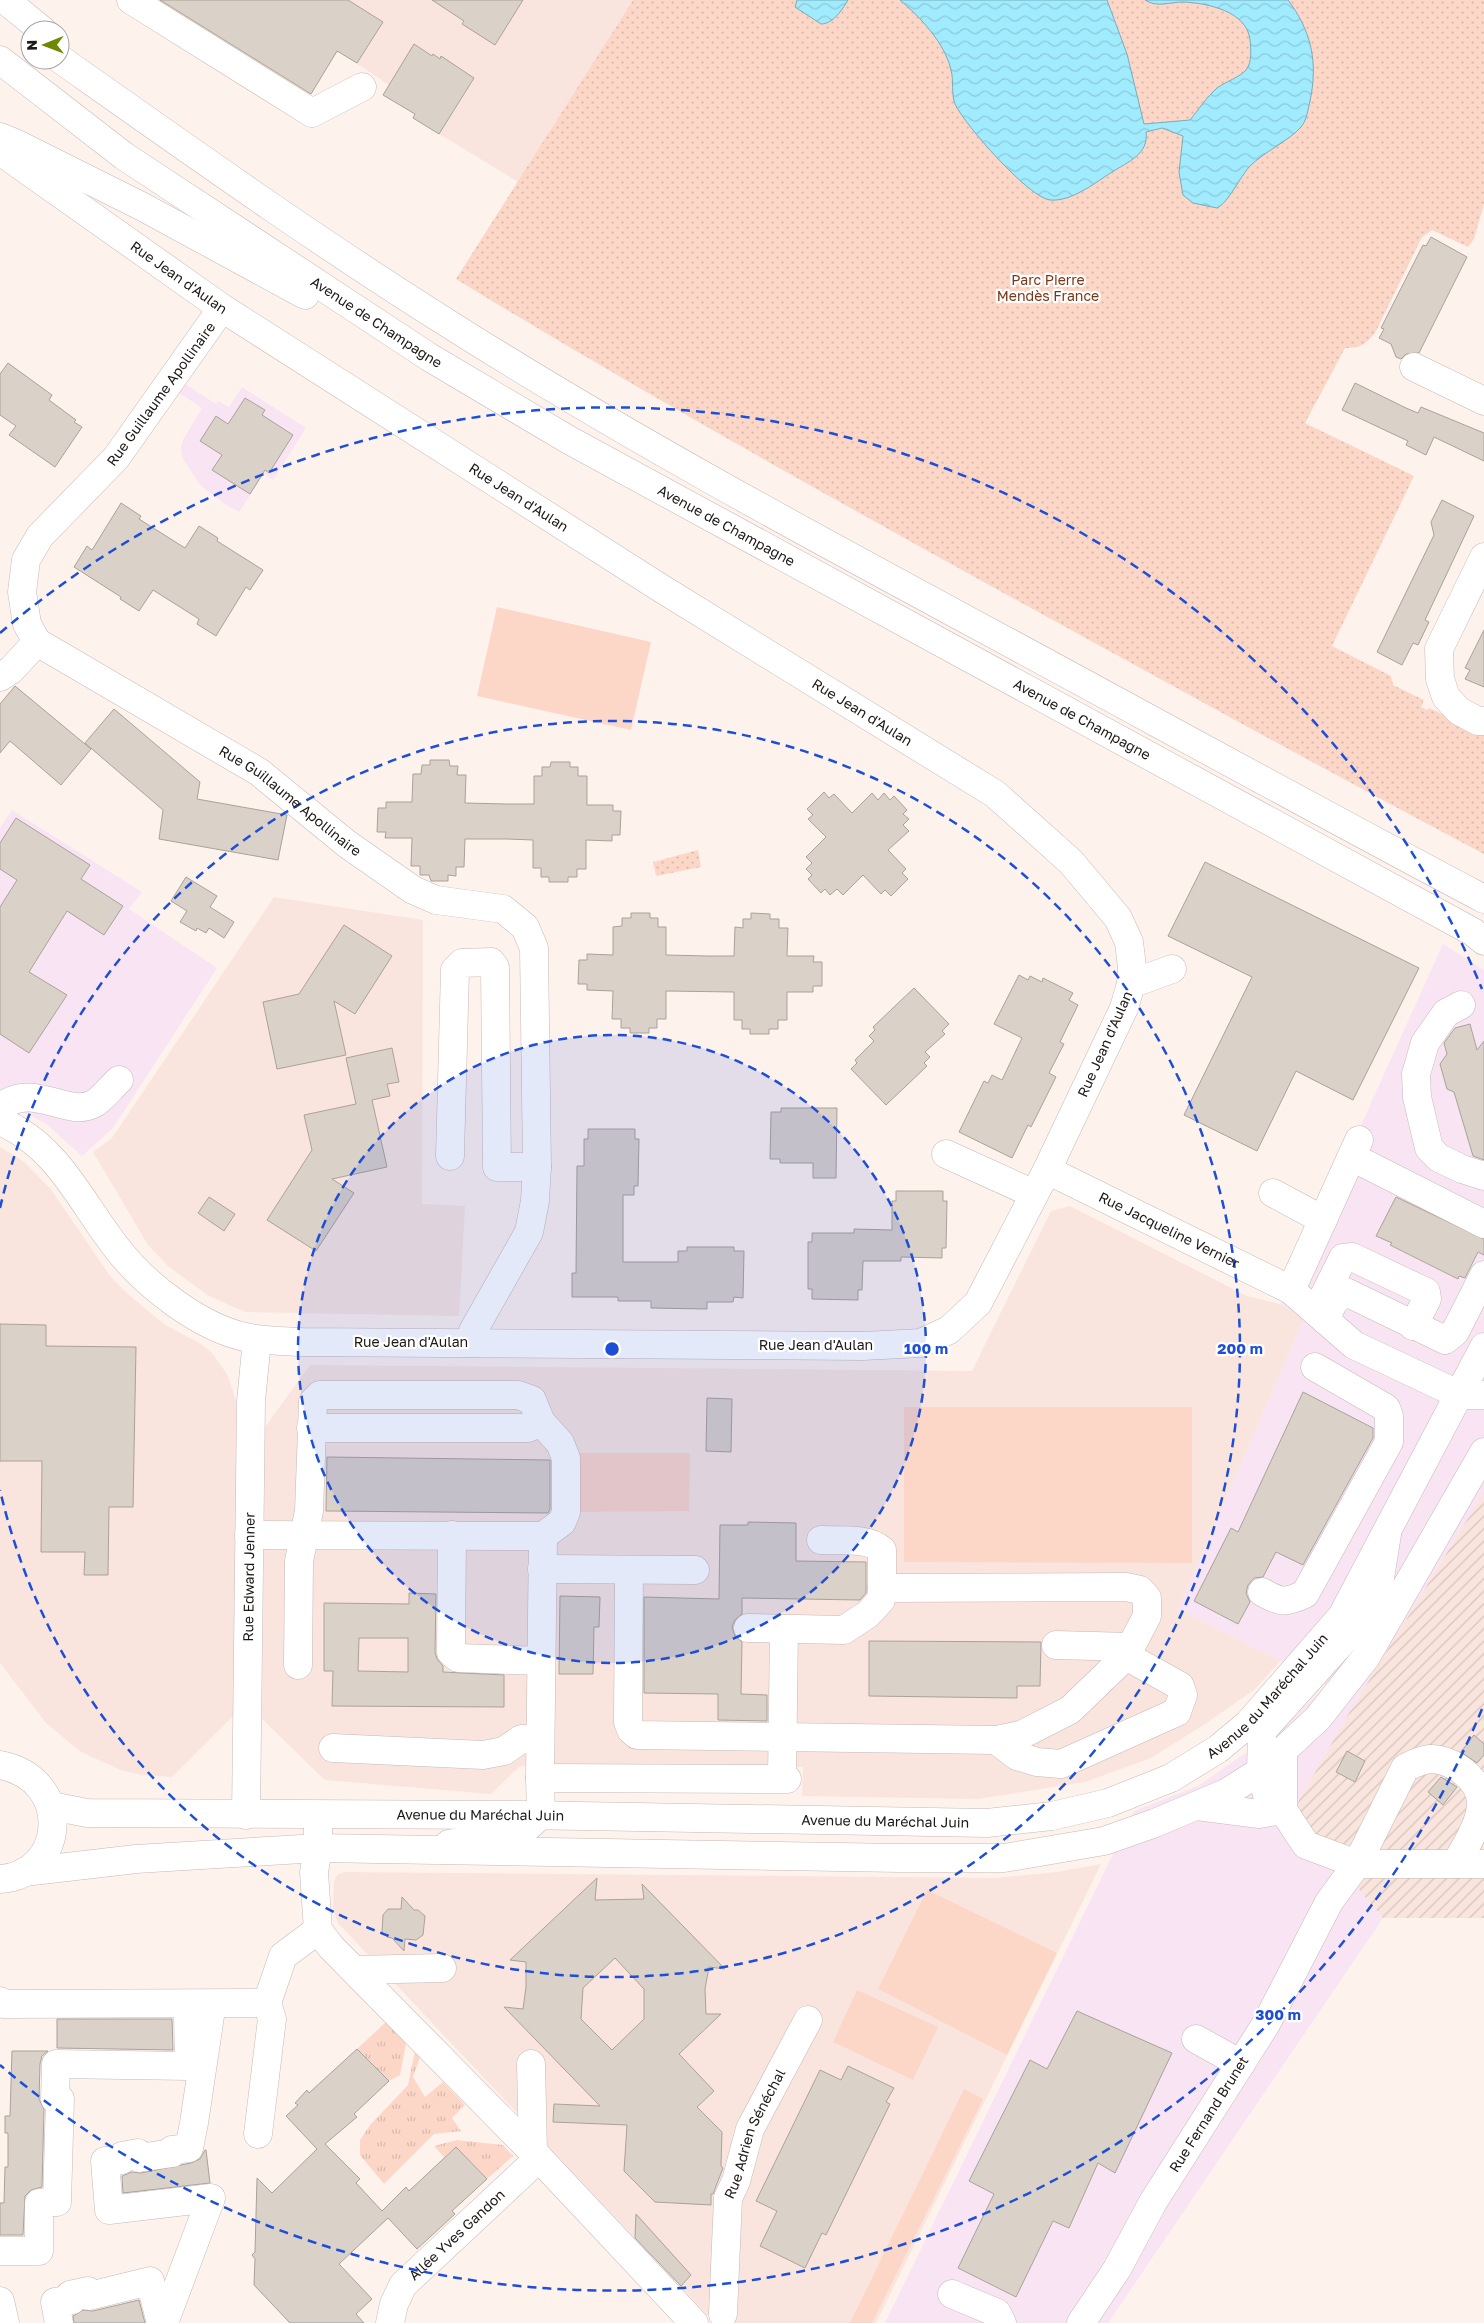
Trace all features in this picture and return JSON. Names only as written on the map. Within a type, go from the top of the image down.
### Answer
[{"type":"street","points":[[4,0],[29,20]]},
{"type":"street","points":[[131,0],[312,113],[362,87]]},
{"type":"street","points":[[0,15],[20,30]]},
{"type":"street","points":[[70,52],[225,176]]},
{"type":"street","name":"Avenue de Champagne","points":[[0,60],[124,156],[407,342],[569,440],[1464,927],[1484,941]]},
{"type":"street","points":[[70,66],[225,176],[452,326],[574,400],[862,563],[1297,800],[1484,899]]},
{"type":"street","points":[[1,147],[17,144],[143,207],[343,316],[407,342]]},
{"type":"street","name":"Rue Jean d'Aulan","points":[[0,1121],[27,1135],[62,1168],[116,1248],[147,1282],[164,1296],[209,1323],[242,1337],[257,1340],[472,1343],[863,1346],[921,1343],[949,1330],[978,1303],[1041,1182],[1124,1008],[1131,984],[1132,967],[1129,942],[1118,918],[1071,862],[995,794],[676,597],[222,308],[1,147]]},
{"type":"street","name":"Rue Guillaume Apollinaire","points":[[222,308],[116,458],[40,536],[26,560],[22,592],[27,624],[36,642],[258,772],[348,844],[412,890],[436,900],[503,909],[525,927],[534,948],[537,1167],[535,1201],[529,1232],[473,1331],[472,1343]]},
{"type":"street","points":[[1414,367],[1484,401]]},
{"type":"street","points":[[1484,557],[1439,649],[1440,679],[1446,697],[1460,711],[1478,721],[1484,721]]},
{"type":"street","points":[[5,666],[36,642]]},
{"type":"street","points":[[450,1156],[455,970],[462,963],[491,962],[495,967],[497,1168],[537,1167]]},
{"type":"street","points":[[1131,984],[1172,968]]},
{"type":"street","points":[[1462,1005],[1446,1013],[1425,1044],[1416,1074],[1417,1097],[1429,1148],[1439,1158],[1462,1169],[1484,1176]]},
{"type":"street","points":[[0,1108],[9,1100],[17,1097],[44,1099],[74,1106],[93,1105],[119,1080]]},
{"type":"street","points":[[1291,1290],[1356,1149],[1484,1224]]},
{"type":"street","name":"Rue Jacqueline Vernier","points":[[946,1154],[1041,1182],[1291,1290],[1354,1345],[1472,1395]]},
{"type":"street","points":[[1273,1193],[1323,1220]]},
{"type":"street","points":[[1320,1316],[1343,1258],[1352,1257],[1426,1292],[1427,1300],[1413,1326]]},
{"type":"street","points":[[1320,1316],[1334,1301],[1346,1292],[1445,1340],[1455,1332],[1484,1275]]},
{"type":"street","name":"Rue Edward Jenner","points":[[246,1815],[251,1401],[257,1340]]},
{"type":"street","name":"Avenue du Maréchal Juin","points":[[51,1806],[87,1813],[318,1815],[533,1822],[987,1823],[1052,1816],[1108,1803],[1171,1778],[1218,1749],[1248,1724],[1342,1616],[1388,1533],[1472,1395],[1484,1347]]},
{"type":"street","points":[[1262,1592],[1277,1600],[1288,1601],[1305,1594],[1389,1442],[1389,1416],[1386,1408],[1316,1367]]},
{"type":"street","points":[[1386,1408],[1406,1368]]},
{"type":"street","points":[[250,1535],[304,1535],[452,1536],[543,1536],[562,1522],[566,1512],[566,1458],[560,1444],[541,1422],[532,1400],[518,1395],[320,1394],[313,1402],[309,1511],[304,1535],[299,1561],[298,1665]]},
{"type":"street","points":[[12,1876],[136,1859],[318,1848],[900,1858],[1004,1858],[1104,1841],[1226,1793],[1261,1771],[1318,1718],[1366,1658],[1484,1452]]},
{"type":"street","points":[[1388,1533],[1379,1584],[1344,1640],[1262,1731],[1261,1771],[1267,1795],[1283,1810],[1306,1846],[1357,1864],[1484,1864]]},
{"type":"street","points":[[452,1536],[451,1652],[458,1658],[541,1661]]},
{"type":"street","points":[[421,1850],[533,1822],[540,1778],[543,1536]]},
{"type":"street","points":[[748,1628],[844,1630],[868,1614],[882,1600],[882,1550],[868,1542],[821,1540]]},
{"type":"street","points":[[542,1569],[695,1570]]},
{"type":"street","points":[[629,1570],[628,1722],[631,1730],[637,1735],[996,1740],[1021,1735],[1070,1710],[1129,1651],[1147,1616],[1147,1598],[1140,1590],[1126,1587],[882,1588]]},
{"type":"street","points":[[540,1778],[784,1778],[782,1737],[784,1629]]},
{"type":"street","points":[[996,1740],[1017,1756],[1037,1762],[1061,1764],[1176,1712],[1182,1696],[1180,1686],[1129,1651],[1056,1646]]},
{"type":"street","points":[[332,1748],[483,1755],[504,1751],[521,1739],[540,1740]]},
{"type":"street","points":[[1283,1751],[1283,1810]]},
{"type":"street","name":"Rue Fernand Brunet","points":[[1081,2323],[1117,2269],[1153,2202],[1266,2024],[1329,1902],[1357,1864],[1405,1768],[1419,1761],[1431,1759],[1444,1760],[1461,1770],[1476,1785],[1481,1803],[1478,1819],[1456,1864]]},
{"type":"street","points":[[0,1764],[17,1769],[32,1778],[44,1790],[51,1806],[53,1825],[50,1843],[39,1860],[12,1876]]},
{"type":"street","points":[[1197,1806],[1259,1814],[1283,1810]]},
{"type":"street","points":[[318,1815],[318,1848],[314,1872],[318,1930],[354,1970],[536,2155],[694,2323]]},
{"type":"street","points":[[258,2134],[272,2019],[268,2003],[283,1956],[318,1930]]},
{"type":"street","points":[[354,1970],[442,1968]]},
{"type":"street","points":[[1,2004],[268,2003]]},
{"type":"street","points":[[0,2251],[39,2251],[39,2203],[57,2202],[60,2099],[55,2099],[56,2064],[188,2066],[188,2017],[210,2016],[189,2148],[172,2150],[172,2153],[139,2158],[138,2154],[122,2156],[122,2160],[105,2161],[109,2210],[212,2198],[163,2323]]},
{"type":"street","name":"Rue Adrien Sénéchal","points":[[724,2317],[728,2198],[736,2182],[750,2129],[808,2020]]},
{"type":"street","points":[[1196,2039],[1241,2064]]},
{"type":"street","points":[[531,2064],[536,2155]]},
{"type":"street","name":"Allée Yves Gandon","points":[[390,2323],[394,2304],[403,2285],[536,2155]]},
{"type":"street","points":[[58,2323],[55,2302],[72,2300],[70,2295],[88,2291],[89,2296],[150,2281],[163,2323]]},
{"type":"street","points":[[952,2294],[997,2313],[1002,2323]]},
{"type":"street","points":[[0,2301],[5,2323]]},
{"type":"shaded area","points":[[144,0],[633,0],[518,182],[413,118],[417,110],[411,105],[408,110],[383,95],[389,85],[338,51],[306,101]]},
{"type":"shaded area","points":[[185,384],[216,404],[218,401],[229,407],[242,387],[306,428],[273,480],[264,474],[239,512],[226,505],[200,485],[182,457],[181,447],[184,438],[202,408],[179,393]]},
{"type":"shaded area","points":[[12,810],[142,892],[129,909],[217,968],[113,1128],[82,1156],[45,1123],[0,1101],[0,828]]},
{"type":"shaded area","points":[[274,897],[423,920],[422,1204],[465,1206],[459,1316],[245,1312],[209,1296],[169,1267],[148,1245],[93,1152],[112,1138]]},
{"type":"shaded area","points":[[1443,944],[1484,970],[1484,1492],[1346,1718],[1296,1806],[1317,1839],[1383,1918],[1108,2323],[885,2323],[1134,1811],[1198,1786],[1289,1723],[1326,1685],[1178,1609],[1304,1318],[1280,1304]]},
{"type":"shaded area","points":[[0,1147],[23,1161],[50,1188],[110,1276],[130,1296],[164,1324],[201,1344],[212,1353],[227,1374],[236,1400],[236,1713],[172,1777],[142,1775],[121,1770],[81,1752],[46,1723],[0,1663]]},
{"type":"shaded area","points":[[1070,1206],[1247,1296],[1280,1304],[1304,1318],[1178,1609],[1280,1661],[1254,1690],[1205,1724],[1151,1758],[1085,1782],[978,1799],[802,1796],[803,1767],[540,1764],[519,1767],[491,1794],[325,1780],[262,1719],[265,1427],[310,1365],[972,1371],[1051,1211]]},
{"type":"shaded area","points":[[1484,1492],[1484,1918],[1383,1918],[1317,1839],[1296,1806],[1346,1718]]},
{"type":"shaded area","points":[[1101,1864],[876,2323],[715,2323],[338,1923],[333,1909],[334,1881],[338,1874],[345,1872],[995,1878],[1057,1872]]},
{"type":"green space","name":"Parc Pierre Mendès France","points":[[633,0],[1484,0],[1484,204],[1474,239],[1468,247],[1432,230],[1422,237],[1375,333],[1362,345],[1345,348],[1305,423],[1414,476],[1332,646],[1391,676],[1393,685],[1424,700],[1421,707],[1427,710],[1429,708],[1484,733],[1484,854],[873,521],[634,385],[456,279]]},
{"type":"green space","points":[[497,607],[651,642],[631,730],[477,696]]},
{"type":"green space","points":[[698,850],[701,867],[656,876],[653,862]]},
{"type":"green space","points":[[904,1407],[1192,1407],[1192,1563],[904,1562]]},
{"type":"green space","points":[[572,1453],[690,1453],[689,1511],[571,1512]]},
{"type":"green space","points":[[927,1890],[1057,1953],[1007,2055],[878,1989]]},
{"type":"green space","points":[[857,1990],[938,2027],[913,2080],[833,2042]]},
{"type":"green space","points":[[386,2022],[406,2043],[400,2075],[389,2081],[357,2049]]},
{"type":"green space","points":[[415,2051],[420,2057],[413,2077],[425,2097],[443,2082],[465,2105],[452,2118],[461,2131],[434,2134],[384,2184],[360,2155],[360,2140],[370,2125],[408,2085]]},
{"type":"green space","points":[[964,2089],[983,2099],[872,2323],[850,2323]]},
{"type":"green space","points":[[457,2140],[503,2145],[513,2156],[487,2179],[456,2147],[444,2157],[434,2146]]},
{"type":"water","points":[[797,0],[848,0],[833,19],[821,24],[795,7]]},
{"type":"water","points":[[900,0],[1107,0],[1127,54],[1144,124],[1190,120],[1217,88],[1246,70],[1251,52],[1247,30],[1242,22],[1224,10],[1203,4],[1183,2],[1154,4],[1145,0],[1288,0],[1303,24],[1311,48],[1313,74],[1307,114],[1303,124],[1296,132],[1250,166],[1230,195],[1217,208],[1193,203],[1183,195],[1179,172],[1183,136],[1162,128],[1146,132],[1146,140],[1141,152],[1131,161],[1074,195],[1058,200],[1050,200],[1040,196],[1013,174],[983,143],[961,114],[953,96],[951,70],[948,60],[938,40],[916,14]]},
{"type":"building","points":[[160,0],[348,0],[383,22],[357,63],[337,51],[311,94]]},
{"type":"building","points":[[432,0],[523,0],[495,45],[462,24],[464,21]]},
{"type":"building","points":[[414,44],[432,56],[433,54],[440,59],[441,56],[474,78],[439,134],[413,118],[415,114],[383,95]]},
{"type":"building","points":[[1431,237],[1467,257],[1419,353],[1406,354],[1401,359],[1396,357],[1391,344],[1379,338],[1384,329],[1381,328],[1423,245],[1426,246]]},
{"type":"building","points":[[8,363],[52,395],[49,400],[76,420],[74,422],[82,427],[55,467],[9,435],[16,426],[0,415],[0,374]]},
{"type":"building","points":[[1355,383],[1418,413],[1421,407],[1484,433],[1484,461],[1434,437],[1426,455],[1406,445],[1408,441],[1342,410]]},
{"type":"building","points":[[245,398],[265,410],[262,415],[293,435],[269,473],[265,470],[250,494],[212,470],[222,455],[200,441],[216,416],[228,424]]},
{"type":"building","points":[[1442,500],[1474,516],[1425,620],[1429,622],[1418,645],[1413,643],[1402,665],[1377,652],[1434,535],[1431,522]]},
{"type":"building","points":[[121,503],[141,516],[139,519],[185,548],[199,526],[218,538],[217,541],[263,570],[250,590],[246,587],[216,636],[197,624],[199,619],[153,590],[139,611],[120,599],[121,597],[74,567],[87,546],[92,550]]},
{"type":"building","points":[[1484,630],[1484,687],[1465,679],[1470,670],[1465,668]]},
{"type":"building","points":[[15,686],[91,749],[61,785],[10,741],[0,753],[0,704]]},
{"type":"building","points":[[114,709],[200,782],[197,799],[287,815],[278,860],[159,839],[163,810],[85,743]]},
{"type":"building","points":[[430,760],[449,760],[450,766],[458,766],[457,775],[466,775],[465,803],[507,804],[534,804],[534,776],[542,776],[542,767],[550,767],[551,762],[570,762],[570,767],[578,767],[578,776],[587,776],[587,805],[613,805],[613,811],[621,811],[620,835],[612,835],[612,841],[586,840],[586,869],[577,869],[577,877],[568,877],[568,882],[549,882],[549,877],[541,877],[541,868],[533,868],[533,840],[507,839],[465,839],[464,867],[456,867],[456,876],[448,875],[448,881],[431,881],[429,875],[420,875],[420,866],[411,866],[412,838],[385,838],[386,832],[377,832],[378,808],[386,808],[386,802],[412,802],[413,774],[421,774],[422,765],[430,765]]},
{"type":"building","points":[[824,792],[829,798],[834,794],[852,813],[872,793],[878,800],[884,793],[890,800],[894,796],[907,810],[903,814],[909,819],[903,825],[909,831],[888,850],[906,869],[902,873],[908,879],[891,896],[885,890],[881,894],[863,875],[843,895],[837,889],[830,895],[825,889],[821,893],[808,879],[812,875],[806,869],[812,863],[806,857],[826,837],[808,819],[813,815],[807,809]]},
{"type":"building","points":[[16,818],[90,865],[81,879],[123,906],[104,935],[67,911],[29,972],[67,995],[29,1053],[0,1034],[0,907],[17,880],[0,869],[0,843]]},
{"type":"building","points":[[1205,862],[1419,968],[1353,1100],[1296,1071],[1257,1151],[1184,1115],[1252,977],[1168,936]]},
{"type":"building","points":[[186,877],[217,896],[210,907],[234,922],[224,938],[209,928],[206,933],[197,928],[196,931],[180,922],[187,911],[171,901]]},
{"type":"building","points":[[631,913],[650,913],[650,918],[658,918],[658,927],[666,927],[666,955],[708,956],[734,956],[735,927],[743,928],[743,919],[751,919],[751,913],[770,914],[770,919],[779,919],[779,928],[788,928],[787,956],[814,956],[813,962],[822,962],[822,986],[813,986],[813,992],[787,992],[787,1020],[778,1020],[778,1029],[769,1029],[769,1034],[750,1034],[750,1029],[742,1029],[742,1020],[734,1020],[734,992],[666,991],[666,1019],[657,1019],[657,1028],[649,1028],[649,1033],[630,1033],[630,1028],[621,1028],[621,1019],[612,1019],[613,991],[587,990],[587,984],[578,984],[579,960],[587,960],[587,954],[613,955],[613,927],[622,926],[622,918],[631,918]]},
{"type":"building","points":[[344,925],[392,956],[355,1014],[334,1001],[346,1055],[277,1069],[263,1002],[299,994]]},
{"type":"building","points":[[1019,975],[1028,980],[1030,976],[1042,982],[1043,978],[1073,993],[1069,1000],[1078,1005],[1060,1042],[1064,1044],[1049,1073],[1056,1077],[1031,1127],[1028,1125],[1012,1158],[959,1132],[984,1081],[988,1083],[992,1075],[1002,1080],[1022,1038],[994,1024]]},
{"type":"building","points":[[914,988],[949,1024],[942,1031],[945,1034],[925,1052],[930,1057],[924,1063],[927,1066],[886,1105],[851,1069],[857,1063],[855,1060],[874,1041],[869,1036],[875,1030],[873,1027]]},
{"type":"building","points":[[1470,1024],[1477,1050],[1484,1041],[1484,1160],[1473,1156],[1454,1092],[1447,1089],[1440,1064],[1447,1054],[1444,1043],[1455,1028]]},
{"type":"building","points":[[392,1048],[399,1082],[387,1084],[390,1096],[372,1100],[387,1167],[332,1179],[354,1193],[316,1251],[267,1220],[312,1150],[304,1115],[356,1104],[346,1058]]},
{"type":"building","points":[[781,1108],[837,1108],[836,1178],[813,1178],[813,1163],[780,1163],[780,1159],[770,1159],[771,1112],[781,1112]]},
{"type":"building","points":[[588,1129],[635,1129],[635,1139],[639,1139],[638,1186],[634,1186],[634,1195],[623,1195],[623,1262],[678,1262],[678,1251],[687,1251],[687,1247],[734,1247],[734,1251],[744,1251],[743,1298],[734,1297],[733,1302],[707,1302],[707,1309],[651,1308],[651,1301],[618,1301],[618,1297],[572,1297],[572,1273],[576,1273],[577,1166],[584,1166],[584,1139],[588,1139]]},
{"type":"building","points":[[896,1191],[943,1191],[943,1201],[947,1201],[946,1248],[942,1248],[942,1258],[901,1257],[901,1261],[863,1261],[862,1290],[858,1290],[858,1300],[812,1299],[812,1289],[808,1289],[808,1242],[812,1242],[812,1233],[854,1233],[854,1229],[892,1230],[892,1201],[896,1201]]},
{"type":"building","points":[[209,1197],[235,1214],[224,1231],[198,1213]]},
{"type":"building","points":[[1396,1197],[1484,1239],[1484,1255],[1478,1252],[1465,1278],[1459,1276],[1458,1279],[1376,1236]]},
{"type":"building","points":[[0,1324],[46,1325],[46,1346],[136,1347],[133,1507],[109,1507],[108,1575],[84,1575],[85,1552],[41,1552],[42,1461],[0,1461]]},
{"type":"building","points":[[1303,1392],[1373,1428],[1373,1438],[1303,1565],[1276,1552],[1263,1577],[1254,1578],[1248,1585],[1246,1593],[1250,1602],[1238,1624],[1194,1601],[1231,1528],[1238,1532]]},
{"type":"building","points":[[707,1398],[732,1399],[731,1452],[706,1451]]},
{"type":"building","points":[[327,1457],[550,1460],[550,1509],[548,1513],[326,1511]]},
{"type":"building","points":[[748,1522],[796,1523],[796,1561],[866,1562],[866,1593],[860,1600],[742,1598],[742,1614],[735,1620],[732,1627],[735,1636],[742,1642],[741,1694],[767,1695],[767,1721],[718,1720],[718,1694],[644,1693],[644,1597],[719,1599],[720,1525],[748,1525]]},
{"type":"building","points":[[409,1593],[436,1594],[435,1652],[437,1659],[443,1666],[443,1672],[504,1675],[504,1707],[332,1706],[333,1671],[324,1671],[324,1603],[409,1604]],"holes":[[[359,1638],[408,1638],[408,1672],[358,1671]]]},
{"type":"building","points":[[560,1596],[600,1597],[599,1627],[594,1627],[593,1674],[559,1674]]},
{"type":"building","points":[[869,1641],[1041,1642],[1040,1686],[1017,1686],[1017,1698],[869,1696]]},
{"type":"building","points":[[1474,1735],[1484,1744],[1484,1755],[1477,1763],[1461,1752]]},
{"type":"building","points":[[1347,1751],[1365,1761],[1355,1782],[1336,1772]]},
{"type":"building","points":[[1441,1777],[1457,1787],[1443,1805],[1428,1792]]},
{"type":"building","points":[[597,1878],[595,1900],[644,1899],[642,1884],[725,1969],[709,1967],[705,1989],[706,2014],[721,2014],[679,2054],[714,2091],[697,2107],[722,2132],[721,2166],[723,2168],[713,2194],[711,2194],[711,2205],[655,2202],[624,2171],[627,2125],[553,2122],[554,2104],[600,2106],[504,2007],[523,2009],[526,1987],[526,1962],[510,1960]],"holes":[[[615,1958],[644,1989],[644,2019],[612,2050],[581,2019],[583,1988]]]},
{"type":"building","points":[[402,1897],[414,1910],[418,1910],[425,1916],[423,1935],[416,1940],[405,1939],[404,1951],[392,1938],[387,1937],[382,1932],[383,1915],[388,1909],[401,1909]]},
{"type":"building","points":[[1077,2011],[1172,2053],[1115,2173],[1098,2163],[1069,2228],[1053,2221],[1016,2297],[958,2268],[994,2194],[969,2181],[1030,2060],[1047,2069]]},
{"type":"building","points":[[57,2019],[172,2019],[173,2050],[57,2048]]},
{"type":"building","points":[[357,2049],[389,2081],[354,2114],[357,2117],[325,2144],[360,2179],[356,2183],[382,2211],[406,2187],[409,2191],[456,2147],[487,2179],[452,2211],[455,2214],[417,2249],[388,2218],[339,2264],[372,2299],[356,2314],[364,2323],[290,2323],[254,2285],[255,2259],[252,2255],[255,2252],[257,2178],[272,2193],[317,2149],[286,2116],[298,2105],[295,2103],[307,2090],[309,2093]]},
{"type":"building","points":[[12,2051],[48,2051],[42,2056],[40,2064],[39,2099],[44,2109],[42,2187],[31,2190],[25,2196],[23,2235],[0,2235],[0,2203],[4,2203],[5,2167],[8,2167],[8,2133],[5,2133],[5,2116],[10,2116]]},
{"type":"building","points":[[848,2066],[894,2088],[886,2102],[890,2104],[826,2235],[822,2233],[805,2268],[760,2246],[777,2211],[756,2201],[820,2070],[841,2080]]},
{"type":"building","points":[[205,2150],[210,2183],[123,2193],[122,2176],[132,2172],[141,2173],[191,2163],[200,2159]]},
{"type":"building","points":[[636,2214],[691,2275],[681,2286],[635,2238]]},
{"type":"building","points":[[139,2300],[145,2323],[74,2323],[73,2316],[83,2310],[93,2311]]}]
